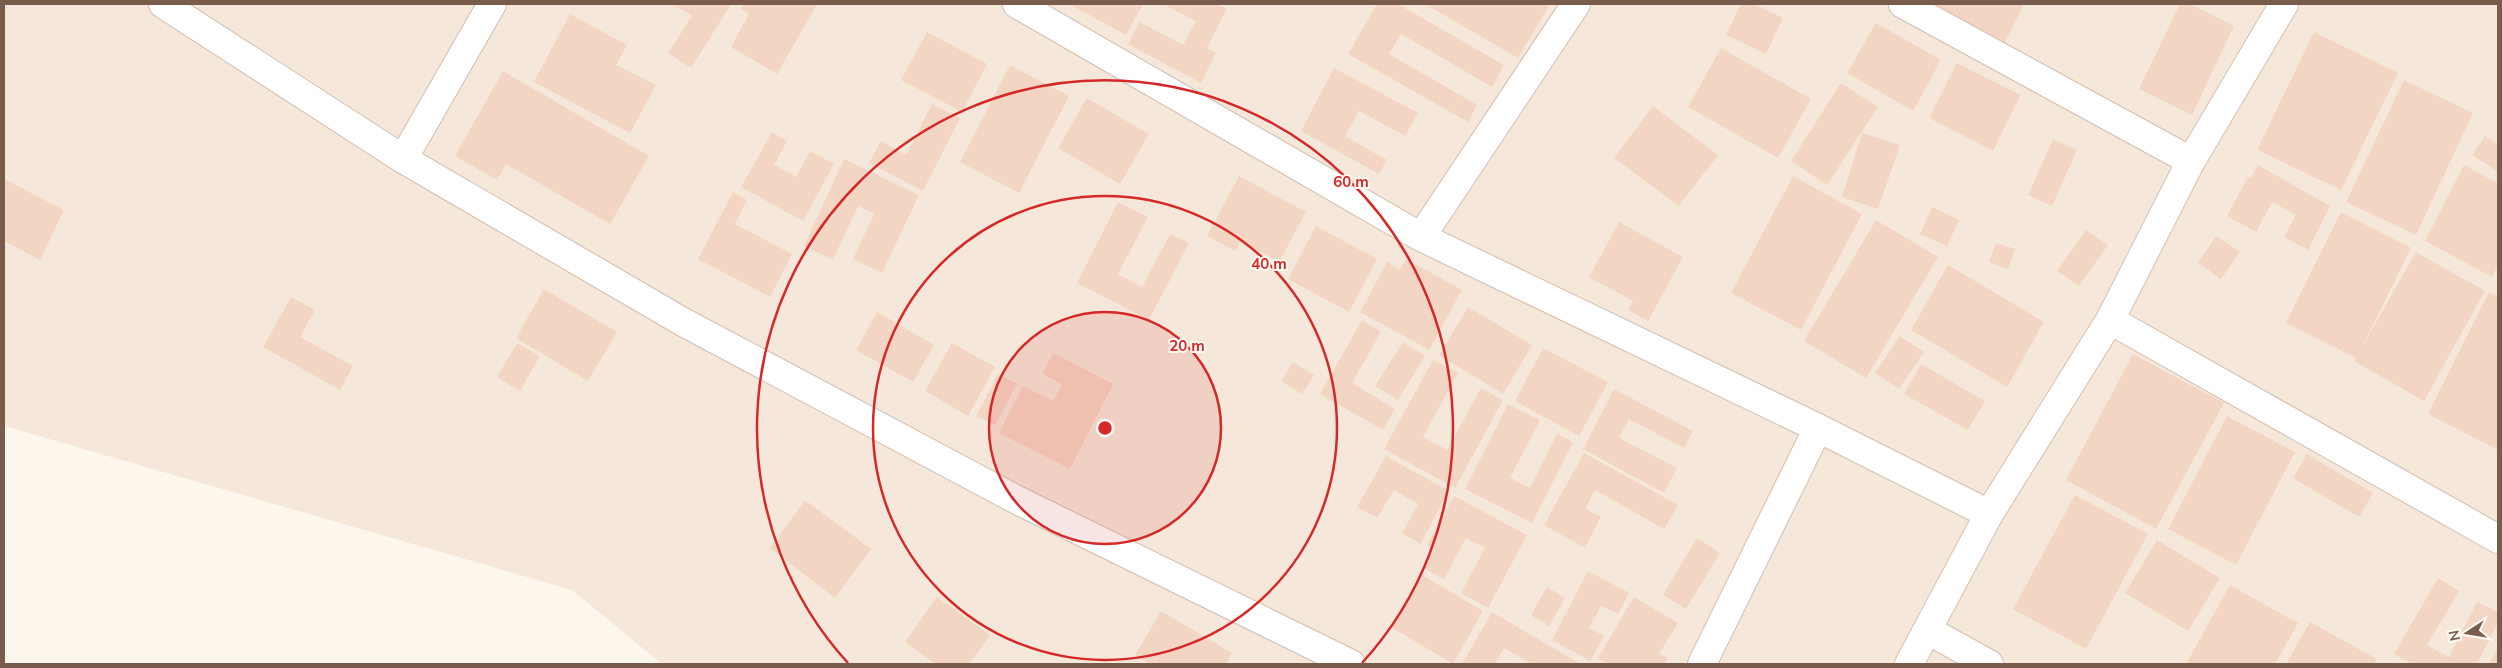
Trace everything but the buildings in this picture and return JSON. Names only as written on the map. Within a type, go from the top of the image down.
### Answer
[{"type":"street","points":[[163,4],[403,159],[683,322],[1019,501],[1351,664]]},
{"type":"street","points":[[403,159],[492,4]]},
{"type":"street","points":[[1017,4],[1421,237],[1818,428],[1988,514]]},
{"type":"street","points":[[1421,237],[1576,4]]},
{"type":"street","points":[[1903,4],[2192,161]]},
{"type":"street","points":[[1910,664],[1929,631],[1988,514],[2110,320],[2192,161],[2284,4]]},
{"type":"street","points":[[2110,320],[2498,539]]},
{"type":"street","points":[[1702,664],[1818,428]]},
{"type":"street","points":[[1929,631],[1989,664]]},
{"type":"shaded area","points":[[4,4],[2498,4],[2498,664],[662,664],[572,590],[4,426]]}]
